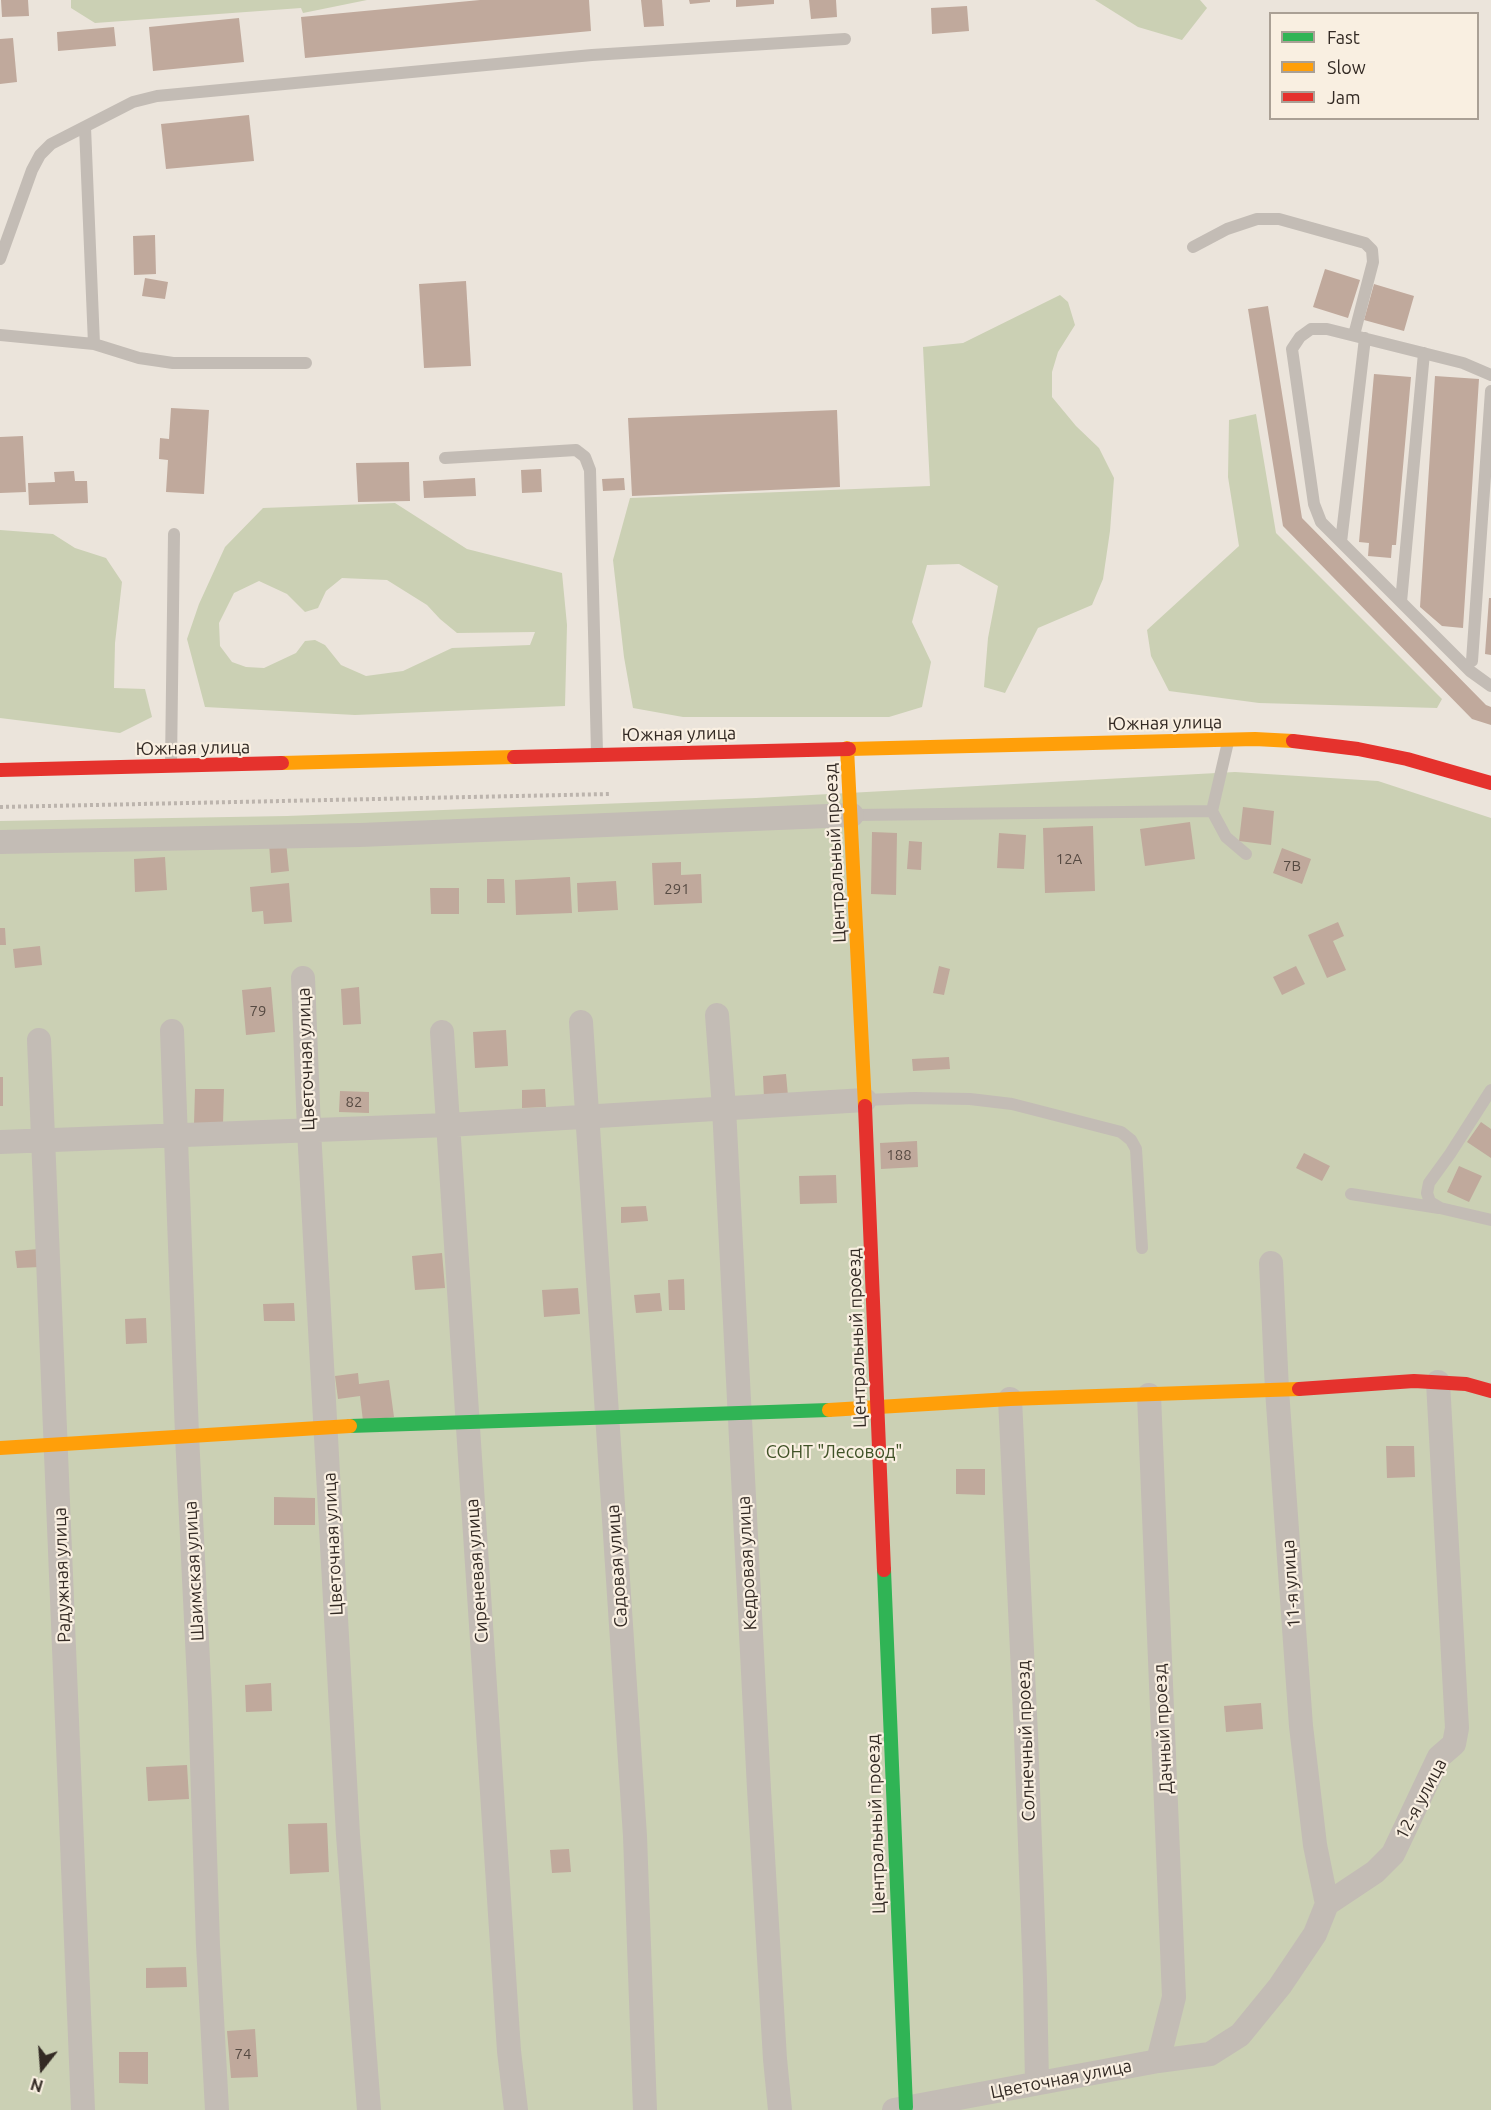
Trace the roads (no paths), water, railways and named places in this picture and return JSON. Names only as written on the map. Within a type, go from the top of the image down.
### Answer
[{"type":"street","name":"Южная улица","points":[[0,770],[1228,740],[1307,742],[1358,749],[1407,759],[1491,783]]},
{"type":"street","name":"Центральный проезд","points":[[848,748],[866,1100],[878,1407],[900,2109]]},
{"type":"street","points":[[0,842],[360,834],[852,814]]},
{"type":"street","name":"Цветочная улица","points":[[303,978],[309,1130],[348,1835],[369,2110]]},
{"type":"street","name":"Кедровая улица","points":[[717,1015],[724,1108],[759,1789],[780,2110]]},
{"type":"street","name":"Садовая улица","points":[[581,1022],[635,1836],[645,2110]]},
{"type":"street","name":"Шаимская улица","points":[[172,1031],[208,1945],[217,2110]]},
{"type":"street","name":"Сиреневая улица","points":[[442,1032],[509,2051],[516,2110]]},
{"type":"street","name":"Радужная улица","points":[[39,1040],[83,2110]]},
{"type":"street","points":[[0,1142],[448,1125],[866,1100]]},
{"type":"street","name":"11-я улица","points":[[1271,1263],[1277,1390],[1301,1726],[1316,1845],[1327,1904]]},
{"type":"street","points":[[0,1448],[327,1427],[878,1407],[1010,1399],[1277,1390],[1414,1381],[1466,1384],[1491,1391]]},
{"type":"street","name":"12-я улица","points":[[1327,1904],[1375,1872],[1393,1854],[1439,1757],[1454,1744],[1457,1728],[1437,1382]]},
{"type":"street","name":"Дачный проезд","points":[[1149,1395],[1174,1997],[1158,2061]]},
{"type":"street","name":"Солнечный проезд","points":[[1010,1399],[1033,1909],[1037,2084]]},
{"type":"street","points":[[1158,2061],[1210,2054],[1240,2035],[1280,1986],[1315,1934],[1327,1904]]},
{"type":"street","name":"Цветочная улица","points":[[900,2109],[1158,2061]]},
{"type":"lane","points":[[0,259],[32,170],[40,155],[51,144],[133,102],[157,96],[592,55],[845,39]]},
{"type":"lane","points":[[85,126],[94,344]]},
{"type":"lane","points":[[1193,247],[1227,229],[1257,219],[1279,219],[1365,243],[1372,250],[1359,337],[1341,542]]},
{"type":"lane","points":[[1491,375],[1463,363],[1327,328],[1311,329],[1300,337],[1292,350],[1314,504],[1321,522],[1470,671],[1491,686]]},
{"type":"lane","points":[[0,335],[94,344],[139,358],[173,363],[306,363]]},
{"type":"lane","points":[[1401,602],[1424,353]]},
{"type":"lane","points":[[1472,661],[1491,391]]},
{"type":"lane","points":[[445,458],[576,450],[585,457],[590,470],[597,754]]},
{"type":"lane","points":[[171,766],[174,534]]},
{"type":"lane","points":[[1228,740],[1212,811],[1226,837],[1246,854]]},
{"type":"lane","points":[[852,814],[1212,811]]},
{"type":"lane","points":[[1440,1208],[1430,1202],[1427,1193],[1429,1183],[1491,1090]]},
{"type":"lane","points":[[866,1100],[970,1099],[1012,1104],[1121,1132],[1131,1140],[1136,1149],[1142,1248]]},
{"type":"lane","points":[[1352,1194],[1440,1208],[1491,1220]]},
{"type":"park label","name":"СОНТ \"Лесовод\"","points":[[834,1452]]}]
